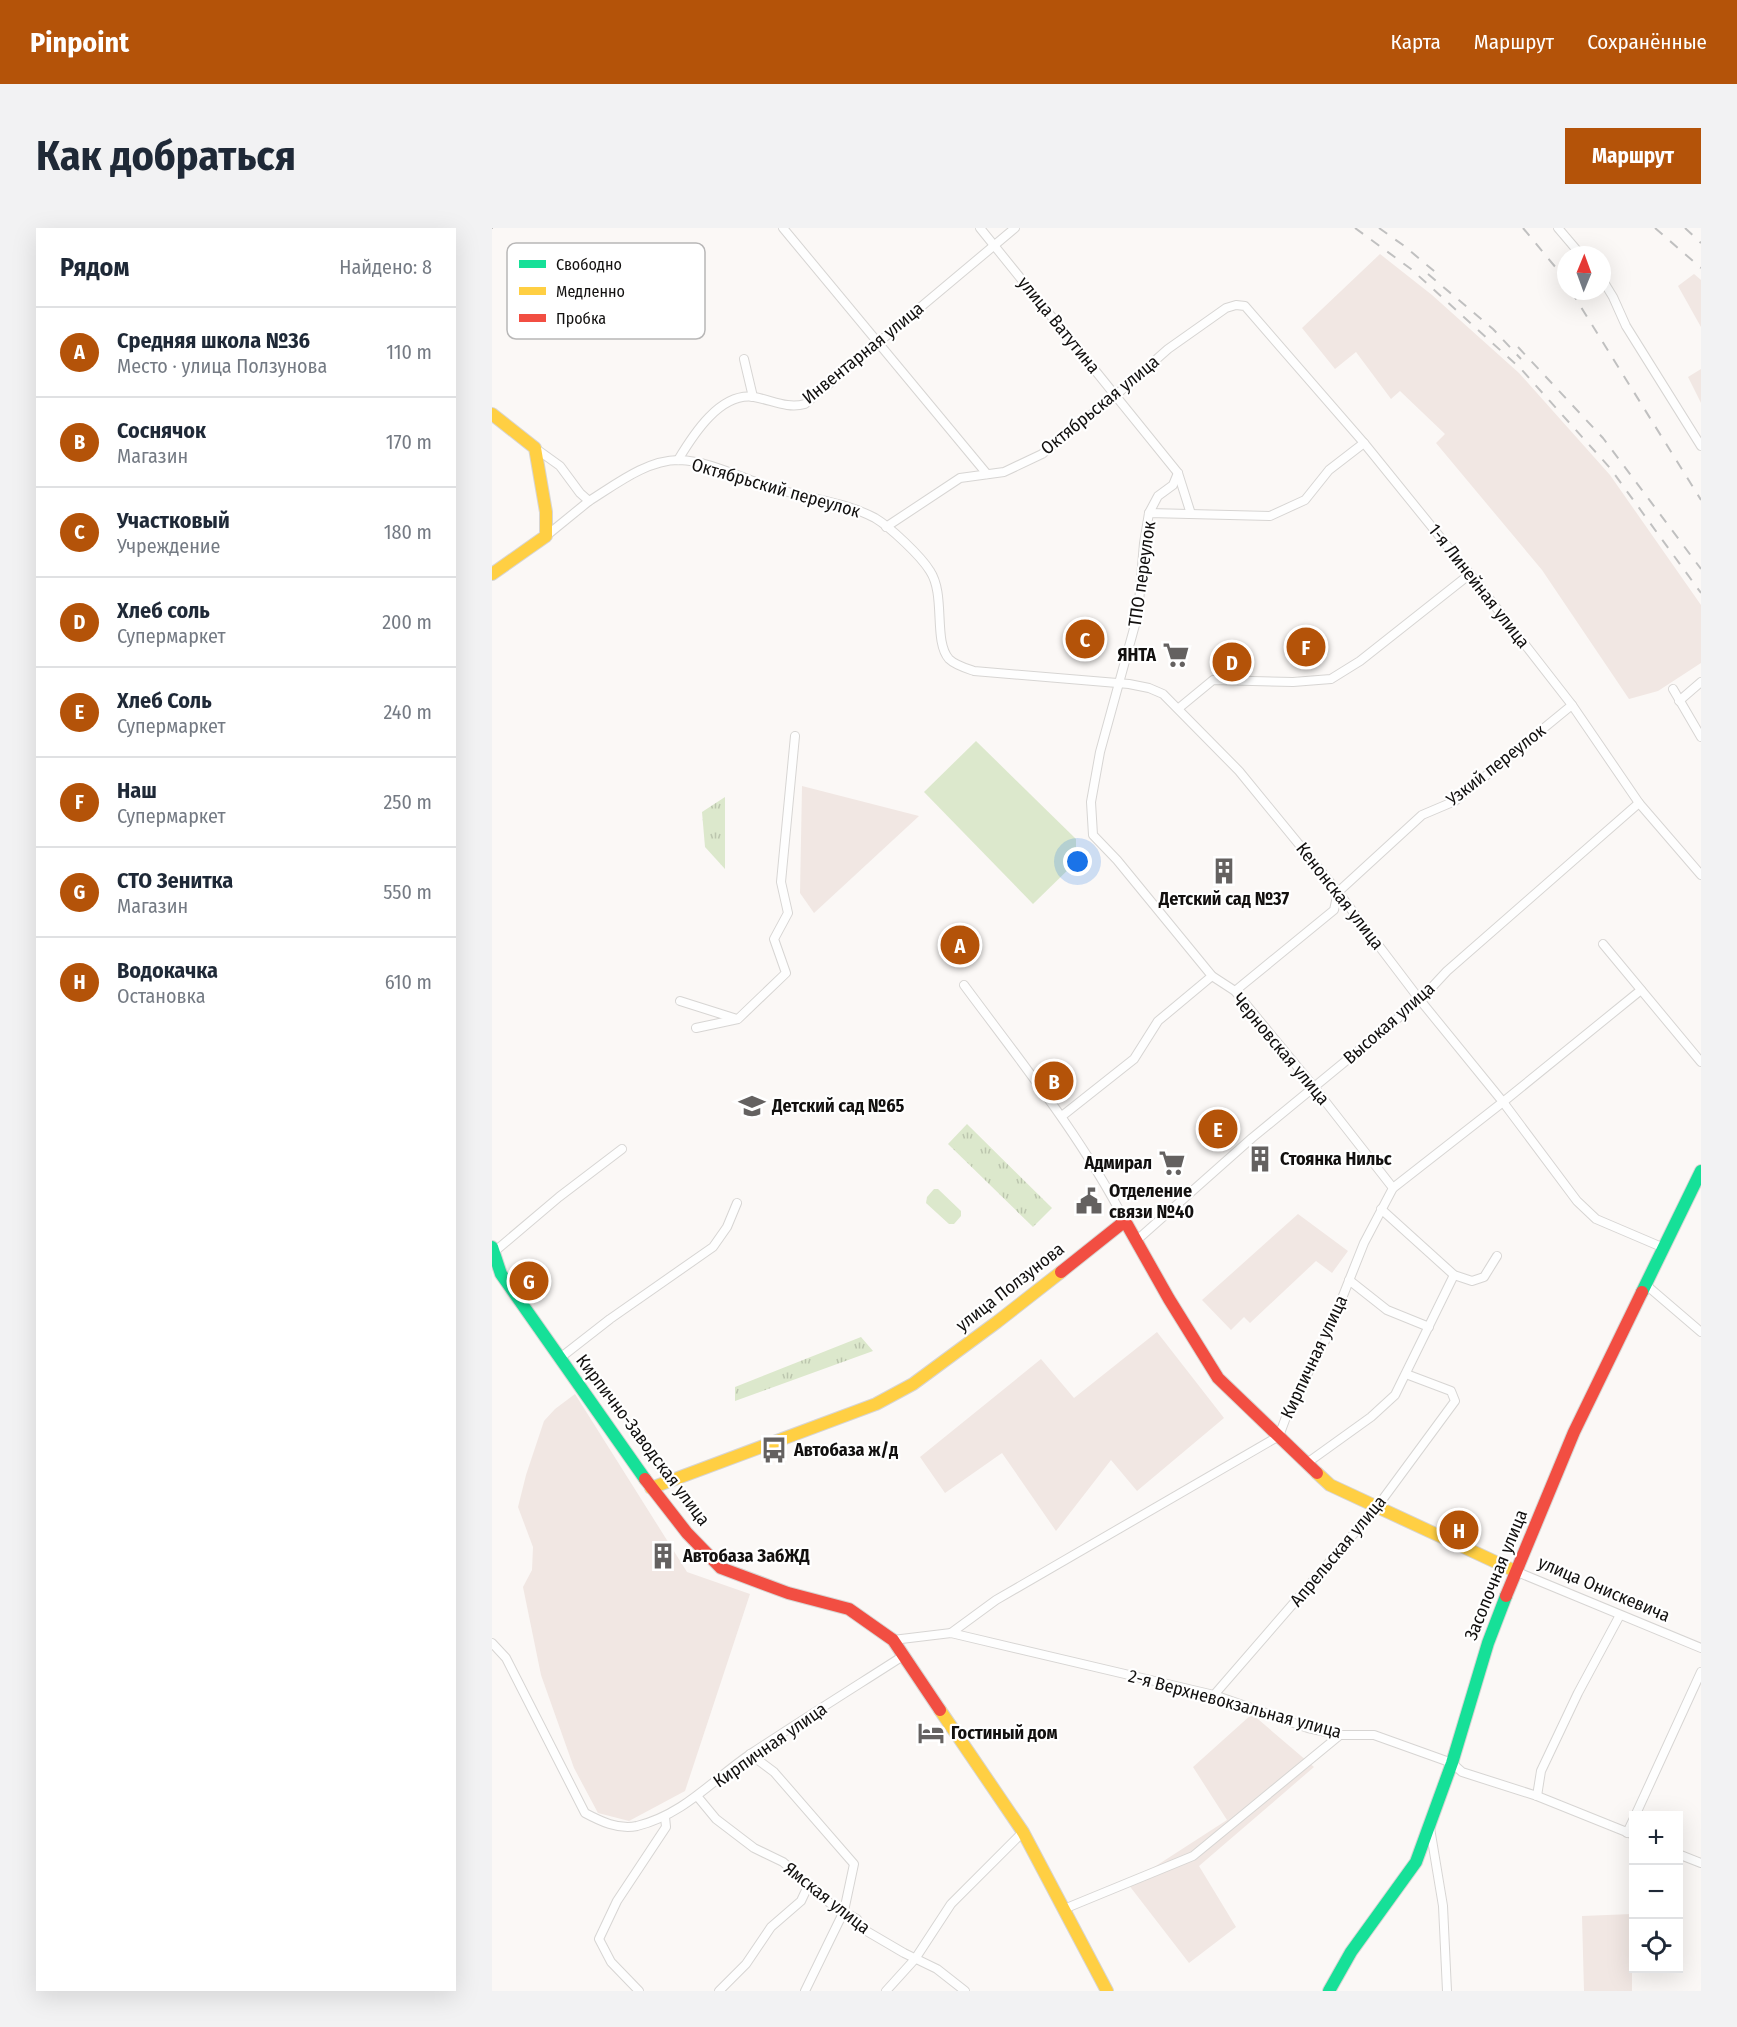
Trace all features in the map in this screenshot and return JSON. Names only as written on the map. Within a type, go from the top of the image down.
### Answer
[{"type":"street","points":[[783,228],[987,474]]},
{"type":"street","name":"улица Ватутина","points":[[980,228],[1178,473],[1191,514]]},
{"type":"street","name":"Инвентарная улица","points":[[753,397],[795,407],[805,404],[1015,228]]},
{"type":"street","points":[[1558,228],[1573,246]]},
{"type":"street","points":[[1611,294],[1626,326],[1701,446]]},
{"type":"street","name":"Октябрьская улица","points":[[886,527],[960,478],[1004,472],[1042,454],[1168,349],[1226,308],[1236,305],[1245,306]]},
{"type":"street","name":"1-я Линейная улица","points":[[1245,306],[1364,443],[1470,574],[1572,705],[1639,803],[1701,875]]},
{"type":"street","points":[[678,460],[713,412],[733,401],[753,397],[744,359]]},
{"type":"street","points":[[492,414],[560,466],[580,493],[589,501]]},
{"type":"street","name":"ТПО переулок","points":[[1117,860],[1093,835],[1091,802],[1100,752],[1138,614],[1149,513],[1270,516],[1305,500],[1329,470],[1364,443]]},
{"type":"street","points":[[492,574],[546,536],[546,512],[535,448]]},
{"type":"street","name":"Октябрьский переулок","points":[[546,536],[589,501],[638,471],[678,460],[704,464],[771,488],[840,505],[874,518],[914,552],[931,572],[939,595],[943,646],[950,660]]},
{"type":"street","points":[[1149,513],[1158,496],[1173,485],[1178,473]]},
{"type":"street","points":[[1179,708],[1213,680],[1293,682],[1331,679],[1360,661],[1470,574]]},
{"type":"street","name":"Кенонская улица","points":[[950,660],[961,666],[985,672],[1120,683],[1156,690],[1179,708],[1239,771],[1338,892],[1420,1000],[1503,1102],[1577,1201],[1596,1219],[1664,1248]]},
{"type":"street","points":[[1679,701],[1701,682]]},
{"type":"street","points":[[1673,690],[1701,737]]},
{"type":"street","name":"Узкий переулок","points":[[1338,892],[1422,815],[1455,801],[1572,705]]},
{"type":"street","points":[[696,1028],[738,1019],[786,973],[774,939],[788,913],[781,882],[795,736]]},
{"type":"street","name":"Высокая улица","points":[[1137,1240],[1252,1138],[1420,1000],[1447,971],[1639,803]]},
{"type":"street","name":"Черновская улица","points":[[1117,860],[1212,976],[1235,991],[1393,1188]]},
{"type":"street","points":[[1235,991],[1334,910],[1338,892]]},
{"type":"street","points":[[1603,944],[1701,1062]]},
{"type":"street","points":[[1062,1116],[1134,1059],[1158,1022],[1212,976]]},
{"type":"street","points":[[964,985],[1062,1116],[1102,1178],[1125,1221]]},
{"type":"street","name":"Кирпичная улица","points":[[951,1633],[996,1600],[1279,1436],[1289,1409],[1325,1341],[1364,1243],[1393,1188],[1641,990]]},
{"type":"street","points":[[681,1001],[738,1019]]},
{"type":"street","points":[[493,1250],[622,1149]]},
{"type":"street","name":"Засопочная улица","points":[[1329,1991],[1351,1952],[1416,1862],[1452,1762],[1488,1643],[1515,1571],[1574,1432],[1701,1171]]},
{"type":"street","points":[[560,1358],[610,1319],[713,1247],[727,1227],[737,1203]]},
{"type":"street","points":[[1382,1209],[1454,1275],[1472,1281],[1484,1276],[1497,1257]]},
{"type":"street","name":"улица Онискевича","points":[[1125,1221],[1169,1299],[1218,1378],[1330,1485],[1515,1571],[1701,1648]]},
{"type":"street","name":"улица Ползунова","points":[[651,1488],[876,1404],[913,1384],[997,1322],[1125,1221]]},
{"type":"street","name":"Кирпично-Заводская улица","points":[[493,1250],[501,1274],[651,1488],[687,1533],[721,1568],[788,1593],[849,1609],[893,1640],[1023,1832],[1107,1991]]},
{"type":"street","points":[[1307,1463],[1371,1417],[1395,1395],[1454,1275]]},
{"type":"street","points":[[1349,1280],[1387,1310],[1429,1327]]},
{"type":"street","points":[[1646,1284],[1701,1332]]},
{"type":"street","name":"Апрельская улица","points":[[1214,1695],[1377,1507],[1455,1401],[1451,1391],[1406,1374]]},
{"type":"street","points":[[1536,1796],[1545,1761],[1620,1615]]},
{"type":"street","name":"2-я Верхневокзальная улица","points":[[893,1640],[951,1633],[1214,1695],[1308,1728],[1340,1735],[1374,1735],[1452,1762],[1462,1772],[1536,1796],[1629,1834]]},
{"type":"street","name":"Кирпичная улица","points":[[492,1643],[506,1658],[585,1813],[606,1824],[634,1827],[665,1817],[698,1796],[750,1754],[903,1656]]},
{"type":"street","points":[[1637,1811],[1701,1672]]},
{"type":"street","points":[[1064,1909],[1193,1856],[1340,1735]]},
{"type":"street","points":[[750,1754],[774,1772],[854,1864],[844,1911],[805,1991]]},
{"type":"street","name":"Ямская улица","points":[[698,1796],[716,1819],[754,1848],[783,1862],[832,1905],[856,1919],[863,1929],[915,1959],[938,1969],[964,1991]]},
{"type":"street","points":[[639,1991],[611,1962],[599,1939],[616,1901],[666,1827],[665,1817]]},
{"type":"street","points":[[1429,1824],[1443,1906],[1447,1991]]},
{"type":"street","points":[[886,1991],[915,1959],[951,1904],[1023,1832]]},
{"type":"street","points":[[1683,1856],[1701,1863]]},
{"type":"street","points":[[720,1991],[746,1964],[771,1927],[801,1901],[809,1884]]},
{"type":"shaded area","points":[[1380,254],[1432,295],[1519,373],[1610,475],[1701,605],[1701,663],[1658,691],[1629,699],[1542,570],[1436,443],[1445,434],[1400,391],[1391,399],[1356,352],[1335,369],[1302,328]]},
{"type":"shaded area","points":[[1694,274],[1701,280],[1701,327],[1678,286]]},
{"type":"shaded area","points":[[1701,369],[1701,403],[1688,377]]},
{"type":"shaded area","points":[[802,786],[919,816],[814,913],[800,893]]},
{"type":"shaded area","points":[[1298,1214],[1348,1251],[1332,1273],[1316,1261],[1250,1323],[1244,1317],[1231,1330],[1202,1300]]},
{"type":"shaded area","points":[[1157,1332],[1224,1418],[1137,1491],[1111,1460],[1056,1531],[1002,1453],[945,1493],[920,1457],[1041,1359],[1074,1398]]},
{"type":"shaded area","points":[[575,1394],[687,1572],[750,1594],[685,1791],[629,1821],[598,1813],[574,1768],[541,1675],[523,1587],[532,1570],[533,1547],[518,1507],[526,1475],[544,1421],[555,1409]]},
{"type":"shaded area","points":[[1252,1714],[1314,1767],[1199,1866],[1236,1927],[1189,1963],[1128,1884],[1227,1820],[1193,1767]]},
{"type":"shaded area","points":[[1629,1914],[1629,1973],[1632,1973],[1632,1991],[1584,1991],[1582,1916]]},
{"type":"green space","points":[[976,741],[1076,839],[1076,862],[1033,904],[924,792]]},
{"type":"green space","points":[[725,797],[725,869],[705,847],[702,812]]},
{"type":"green space","points":[[967,1124],[1052,1208],[1033,1227],[948,1144]]},
{"type":"green space","points":[[934,1189],[938,1189],[961,1211],[961,1216],[954,1224],[949,1224],[926,1203],[927,1197]]},
{"type":"green space","points":[[861,1337],[873,1351],[735,1401],[735,1387]]},
{"type":"railway","points":[[1355,228],[1411,269],[1521,369],[1610,468],[1701,593]]},
{"type":"railway","points":[[1379,228],[1440,276]]},
{"type":"railway","points":[[1523,228],[1557,269]]},
{"type":"railway","points":[[1655,228],[1701,268]]},
{"type":"railway","points":[[1685,228],[1701,243]]},
{"type":"railway","points":[[1428,274],[1493,329],[1521,359]]},
{"type":"railway","points":[[1577,300],[1701,500]]},
{"type":"railway","points":[[1518,347],[1603,438],[1701,569]]},
{"type":"traffic: fast","points":[[1642,1292],[1701,1171]]},
{"type":"traffic: fast","points":[[492,1247],[501,1274],[645,1479]]},
{"type":"traffic: fast","points":[[1329,1991],[1351,1952],[1416,1862],[1452,1763],[1488,1643],[1506,1596]]},
{"type":"traffic: slow","points":[[492,414],[535,448],[546,512],[546,536],[492,574]]},
{"type":"traffic: slow","points":[[651,1488],[876,1404],[913,1384],[1061,1272]]},
{"type":"traffic: slow","points":[[1317,1473],[1330,1485],[1515,1571]]},
{"type":"traffic: slow","points":[[940,1710],[1023,1832],[1107,1991]]},
{"type":"traffic: jam","points":[[1061,1272],[1125,1221],[1169,1299],[1218,1378],[1317,1473]]},
{"type":"traffic: jam","points":[[1506,1596],[1574,1432],[1642,1292]]},
{"type":"traffic: jam","points":[[645,1479],[687,1533],[721,1568],[788,1593],[849,1609],[893,1640],[940,1710]]},
{"type":"place","name":"Участковый","points":[[1085,639]]},
{"type":"place","name":"Наш","points":[[1306,647]]},
{"type":"place","name":"ЯНТА","points":[[1176,655]]},
{"type":"place","name":"Хлеб соль","points":[[1232,662]]},
{"type":"place","name":"Детский сад №37","points":[[1224,871]]},
{"type":"place","name":"Средняя школа №36","points":[[960,945]]},
{"type":"place","name":"Соснячок","points":[[1054,1081]]},
{"type":"place","name":"Детский сад №65","points":[[752,1106]]},
{"type":"place","name":"Хлеб Соль","points":[[1218,1129]]},
{"type":"place","name":"Стоянка Нильс","points":[[1260,1159]]},
{"type":"place","name":"Адмирал","points":[[1172,1163]]},
{"type":"place","name":"Отделение связи №40","points":[[1089,1201]]},
{"type":"place","name":"СТО Зенитка","points":[[529,1281]]},
{"type":"place","name":"Автобаза ж/д","points":[[774,1450]]},
{"type":"place","name":"Водокачка","points":[[1459,1530]]},
{"type":"place","name":"Автобаза ЗабЖД","points":[[663,1556]]},
{"type":"place","name":"Гостиный дом","points":[[931,1733]]}]
